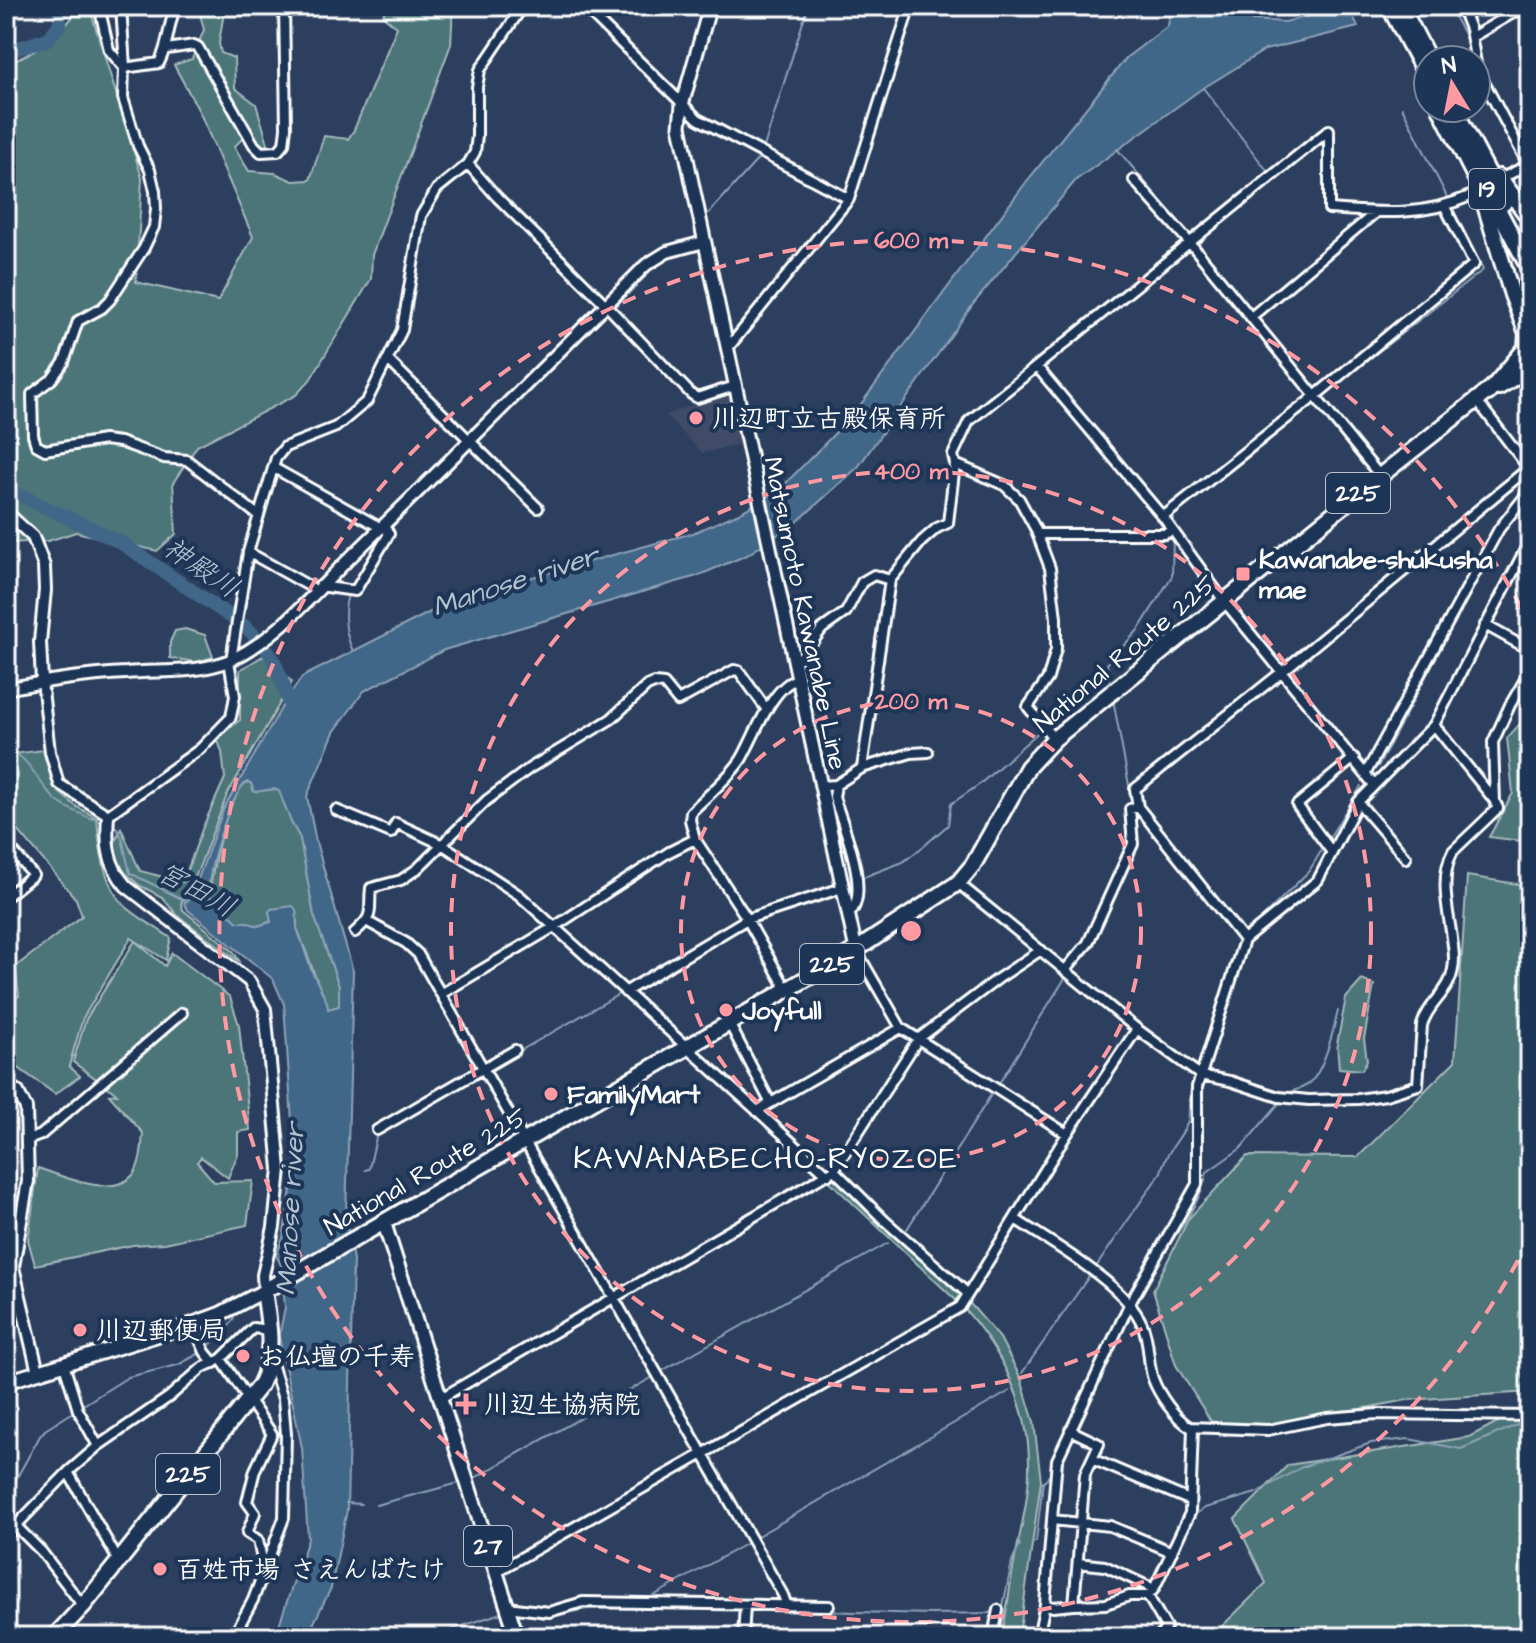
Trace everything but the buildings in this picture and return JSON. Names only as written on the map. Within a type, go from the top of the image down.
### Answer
[{"type":"highway","points":[[1389,6],[1401,14],[1416,44]]},
{"type":"highway","name":"19","points":[[1450,124],[1479,185],[1528,340],[1526,348],[1483,398]]},
{"type":"highway","name":"19","points":[[1451,124],[1530,270]]},
{"type":"highway","name":"19","points":[[1464,124],[1530,253]]},
{"type":"highway","name":"19","points":[[1466,124],[1497,175],[1530,219]]},
{"type":"highway","name":"19","points":[[1507,275],[1530,316]]},
{"type":"highway","name":"National Route 225","points":[[264,1291],[856,950],[958,883],[973,865],[1047,732],[1224,601],[1530,358]]},
{"type":"highway","points":[[1483,398],[1521,373],[1530,371]]},
{"type":"highway","name":"225","points":[[54,1637],[119,1562],[249,1399],[267,1371],[270,1356],[264,1291]]},
{"type":"main road","name":"Matsumoto Kawanabe Line","points":[[710,6],[682,105],[682,135],[856,950]]},
{"type":"main road","name":"27","points":[[384,1223],[517,1637]]},
{"type":"main road","points":[[6,1382],[193,1324],[264,1291]]},
{"type":"street","points":[[6,24],[11,6]]},
{"type":"street","points":[[99,6],[109,50],[125,67]]},
{"type":"street","points":[[121,6],[125,67],[123,98],[138,146],[150,170],[155,191],[154,227],[110,300],[78,321],[64,362],[52,379],[32,394],[34,441],[45,450],[89,441],[112,440],[164,458],[187,460],[259,516]]},
{"type":"street","points":[[125,67],[159,63],[167,49],[176,6]]},
{"type":"street","points":[[167,49],[198,47],[254,145],[261,152],[278,151],[284,144],[286,128],[284,6]]},
{"type":"street","points":[[264,1291],[263,1275],[274,1227],[280,1169],[265,1009],[249,981],[126,886],[112,867],[108,818],[200,749],[231,717],[235,696],[230,660],[248,552],[276,458],[285,447],[336,427],[367,401],[402,330],[421,216],[437,189],[468,164],[475,152],[480,70],[523,6]]},
{"type":"street","points":[[583,6],[698,119],[849,199]]},
{"type":"street","points":[[728,348],[849,199],[910,6]]},
{"type":"street","points":[[1461,6],[1472,37],[1477,69],[1529,166],[1502,178]]},
{"type":"street","points":[[1472,37],[1525,6]]},
{"type":"street","points":[[862,768],[890,580],[927,536],[948,523],[955,464],[953,455],[969,421],[1329,130],[1329,209],[1375,213],[1445,207],[1470,196]]},
{"type":"street","points":[[468,164],[697,398],[735,386]]},
{"type":"street","points":[[1134,180],[1253,316],[1314,397],[1380,476]]},
{"type":"street","points":[[1163,517],[1474,264],[1445,207]]},
{"type":"street","points":[[1253,316],[1375,213]]},
{"type":"street","points":[[6,689],[42,681],[195,669],[230,660],[253,648],[385,529],[609,308],[646,265],[659,256],[704,242]]},
{"type":"street","points":[[388,360],[538,508]]},
{"type":"street","points":[[1037,367],[1163,517],[1224,601],[1374,785]]},
{"type":"street","points":[[1068,971],[1088,943],[1133,844],[1135,789],[1529,469],[1483,398]]},
{"type":"street","points":[[955,464],[1004,485],[1026,509],[1053,579],[1056,649],[1048,678],[1028,707],[1047,732]]},
{"type":"street","points":[[274,468],[385,529]]},
{"type":"street","points":[[1366,773],[1499,529],[1530,490]]},
{"type":"street","points":[[6,512],[33,537],[44,566],[40,642],[42,681],[50,752],[59,784],[108,818]]},
{"type":"street","points":[[248,552],[318,588],[355,591],[385,529]]},
{"type":"street","points":[[1037,534],[1173,534]]},
{"type":"street","points":[[1038,1637],[1045,1604],[1057,1460],[1197,1184],[1197,1087],[1244,940],[1318,880],[1328,846],[1358,802],[1434,725],[1530,540]]},
{"type":"street","points":[[794,662],[822,629],[846,612],[866,578],[874,575],[890,580]]},
{"type":"street","points":[[1485,625],[1530,650]]},
{"type":"street","points":[[355,932],[368,922],[372,909],[371,888],[401,880],[443,845],[502,788],[611,719],[654,683],[664,684],[678,701],[734,670],[739,671],[767,710]]},
{"type":"street","points":[[1495,802],[1493,742],[1530,671]]},
{"type":"street","points":[[787,990],[747,918],[695,839],[690,820],[691,812],[740,762],[767,710],[787,683],[798,679]]},
{"type":"street","points":[[958,883],[1137,1029],[1200,1075],[1282,1098],[1358,1099],[1386,1095],[1418,1085],[1422,1025],[1445,992],[1453,968],[1447,893],[1449,859],[1453,851],[1498,808],[1434,725]]},
{"type":"street","points":[[820,786],[836,785],[862,768],[911,753],[928,752]]},
{"type":"street","points":[[1328,846],[1297,805],[1354,758]]},
{"type":"street","points":[[836,785],[834,797],[858,875],[856,903],[853,912],[848,915]]},
{"type":"street","points":[[1358,802],[1406,858]]},
{"type":"street","points":[[1135,808],[1244,940]]},
{"type":"street","points":[[336,810],[391,833],[396,823],[443,845],[519,895],[686,1048],[967,1293]]},
{"type":"street","points":[[441,994],[554,927],[669,852],[695,839]]},
{"type":"street","points":[[6,843],[33,875],[6,897]]},
{"type":"street","points":[[625,992],[747,918],[842,888]]},
{"type":"street","points":[[368,922],[406,943],[418,954],[787,1606]]},
{"type":"street","points":[[856,950],[901,1028],[1067,1134]]},
{"type":"street","points":[[441,1398],[831,1172],[918,1039],[1041,950]]},
{"type":"street","points":[[28,1140],[41,1135],[182,1013]]},
{"type":"street","points":[[729,1023],[770,1102]]},
{"type":"street","points":[[757,1111],[901,1028]]},
{"type":"street","points":[[496,1572],[960,1307],[1067,1134],[1137,1029]]},
{"type":"street","points":[[377,1130],[484,1071],[515,1050]]},
{"type":"street","points":[[6,1084],[18,1092],[26,1108],[28,1181],[13,1258],[15,1279],[38,1372]]},
{"type":"street","points":[[1015,1219],[1093,1270],[1131,1309],[1142,1324],[1154,1381],[1180,1421],[1193,1428],[1268,1430],[1327,1418],[1377,1414],[1530,1416]]},
{"type":"street","points":[[6,1296],[15,1279]]},
{"type":"street","points":[[193,1324],[203,1349],[249,1399],[272,1434],[255,1470],[247,1502],[255,1513],[247,1533],[258,1540],[264,1570]]},
{"type":"street","points":[[6,1536],[98,1446],[169,1397],[202,1368],[217,1361],[253,1328],[268,1330]]},
{"type":"street","points":[[233,1637],[284,1518],[283,1399],[270,1356]]},
{"type":"street","points":[[64,1364],[78,1409],[98,1446]]},
{"type":"street","points":[[1151,1592],[1190,1513],[1193,1428]]},
{"type":"street","points":[[1070,1430],[1099,1444],[1085,1474],[1074,1605]]},
{"type":"street","points":[[1092,1459],[1189,1500]]},
{"type":"street","points":[[68,1472],[119,1562]]},
{"type":"street","points":[[6,1516],[41,1551],[83,1606]]},
{"type":"street","points":[[1052,1520],[1110,1526],[1172,1552]]},
{"type":"street","points":[[1078,1563],[1105,1566],[1151,1592],[1166,1627],[1160,1637]]},
{"type":"street","points":[[1045,1604],[1053,1607],[1106,1604],[1120,1597],[1151,1592]]},
{"type":"street","points":[[508,1611],[549,1612],[583,1602],[745,1608],[829,1606]]},
{"type":"street","points":[[743,1637],[745,1608]]},
{"type":"street","points":[[993,1637],[998,1610]]},
{"type":"shaded area","points":[[730,391],[740,444],[702,453],[666,415]]},
{"type":"shaded area","points":[[6,1120],[12,1122],[23,1156],[22,1184],[6,1265]]},
{"type":"green space","points":[[82,6],[89,6],[142,178],[136,282],[218,301],[253,237],[200,113],[174,65],[192,59],[204,30],[198,6],[225,6],[219,43],[221,53],[234,58],[235,88],[256,104],[269,147],[261,148],[244,137],[234,147],[249,171],[275,173],[293,181],[310,180],[324,136],[348,139],[354,130],[397,27],[383,16],[386,6],[453,6],[451,44],[372,255],[371,279],[310,380],[296,395],[197,446],[173,483],[176,534],[157,551],[76,532],[48,541],[6,543],[6,66],[53,40]]},
{"type":"green space","points":[[185,629],[205,635],[213,657],[196,662],[170,658],[170,642],[175,631]]},
{"type":"green space","points":[[263,656],[292,682],[227,795],[193,883],[181,903],[183,910],[233,951],[240,962],[177,915],[162,897],[139,885],[120,868],[114,844],[121,828],[140,871],[183,882],[225,778],[217,738],[240,720],[240,670]]},
{"type":"green space","points":[[1530,713],[1530,842],[1489,837],[1513,793],[1507,738]]},
{"type":"green space","points":[[43,750],[55,789],[97,818],[103,863],[116,895],[134,913],[171,938],[166,960],[131,938],[83,1018],[69,1066],[80,1076],[55,1094],[6,1059],[6,1018],[10,999],[19,996],[15,967],[82,916],[76,899],[6,816],[6,755]]},
{"type":"green space","points":[[247,782],[251,783],[254,792],[280,791],[300,838],[314,915],[339,986],[339,1006],[328,1010],[297,928],[296,910],[269,912],[272,921],[258,926],[237,922],[210,897],[216,853],[227,817],[240,789]]},
{"type":"green space","points":[[1467,876],[1530,886],[1530,1392],[1407,1400],[1220,1436],[1176,1365],[1153,1290],[1189,1218],[1247,1156],[1358,1157],[1455,1061]]},
{"type":"green space","points":[[135,941],[165,966],[172,953],[230,997],[239,1025],[250,1130],[238,1132],[238,1154],[228,1178],[201,1157],[197,1162],[214,1182],[253,1181],[247,1225],[165,1243],[133,1245],[35,1265],[28,1240],[38,1168],[87,1184],[113,1185],[124,1182],[138,1166],[143,1133],[109,1095],[117,1094],[73,1062],[86,1019]]},
{"type":"green space","points":[[1362,980],[1374,985],[1364,1039],[1367,1060],[1362,1070],[1339,1068],[1337,1044],[1346,998]]},
{"type":"green space","points":[[832,1176],[966,1299],[1000,1338],[1021,1379],[1034,1422],[1041,1481],[1019,1637],[1002,1637],[1029,1479],[1025,1422],[1011,1380],[989,1342],[962,1306],[827,1179]]},
{"type":"green space","points":[[1530,1405],[1530,1637],[1211,1637],[1266,1583],[1235,1519],[1288,1465],[1469,1437]]},
{"type":"water","name":"Manose river","points":[[1171,6],[1242,6],[1252,20],[1285,22],[1349,6],[1358,27],[1265,50],[1200,90],[1076,180],[974,303],[858,467],[797,522],[747,555],[697,576],[444,650],[364,691],[334,732],[307,796],[316,842],[353,971],[346,1218],[353,1260],[347,1510],[331,1588],[307,1637],[275,1637],[308,1539],[302,1448],[279,1337],[285,1307],[281,1265],[276,1255],[283,1238],[295,1166],[284,1004],[273,979],[188,910],[184,903],[191,898],[224,808],[302,677],[460,597],[693,533],[739,513],[778,491],[852,416],[1027,181],[1127,57],[1168,26]],"holes":[[[247,782],[251,783],[254,792],[279,791],[300,838],[314,915],[339,986],[339,1006],[328,1009],[297,928],[293,906],[271,909],[271,922],[258,926],[237,922],[210,898],[214,855],[226,818],[241,789]]]},
{"type":"waterway","name":"神殿川","points":[[6,52],[48,39],[60,24],[59,6]]},
{"type":"waterway","points":[[763,150],[808,6]]},
{"type":"waterway","points":[[1337,18],[1365,6]]},
{"type":"waterway","points":[[1448,6],[1469,43]]},
{"type":"waterway","points":[[1193,239],[1191,236],[1269,173],[1204,89]]},
{"type":"waterway","points":[[1402,107],[1448,199]]},
{"type":"waterway","points":[[1117,149],[1190,235]]},
{"type":"waterway","points":[[709,213],[760,157]]},
{"type":"waterway","points":[[1322,396],[1483,270],[1451,205]]},
{"type":"waterway","points":[[1197,244],[1251,311]]},
{"type":"waterway","points":[[614,308],[647,275]]},
{"type":"waterway","points":[[477,442],[609,312]]},
{"type":"waterway","points":[[1255,316],[1276,343]]},
{"type":"waterway","points":[[1173,527],[1174,515],[1313,403]]},
{"type":"waterway","points":[[389,530],[473,447]]},
{"type":"waterway","name":"神殿川","points":[[6,489],[120,542],[243,625],[271,656],[293,714]]},
{"type":"waterway","points":[[1378,767],[1503,531],[1530,498]]},
{"type":"waterway","points":[[1110,685],[1107,664],[1139,629],[1172,576],[1173,537]]},
{"type":"waterway","points":[[351,586],[364,568]]},
{"type":"waterway","points":[[349,592],[345,622],[353,651]]},
{"type":"waterway","points":[[1047,724],[1106,673]]},
{"type":"waterway","points":[[1113,699],[1133,807]]},
{"type":"waterway","points":[[861,878],[903,862],[924,846],[948,825],[951,804],[980,784],[1043,728]]},
{"type":"waterway","name":"宮田川","points":[[6,749],[28,764],[58,802],[104,823]]},
{"type":"waterway","points":[[1326,843],[1361,786]]},
{"type":"waterway","name":"宮田川","points":[[110,825],[117,828],[122,838],[130,873],[186,901]]},
{"type":"waterway","points":[[1247,933],[1309,871],[1323,848]]},
{"type":"waterway","points":[[1197,1068],[1238,941]]},
{"type":"waterway","points":[[1071,970],[1087,950]]},
{"type":"waterway","points":[[998,1085],[1067,975]]},
{"type":"waterway","points":[[518,1052],[621,993]]},
{"type":"waterway","points":[[1287,1093],[1308,1085],[1320,1068],[1338,1011]]},
{"type":"waterway","points":[[1096,1267],[1161,1172],[1184,1130],[1192,1085]]},
{"type":"waterway","points":[[904,1234],[994,1090]]},
{"type":"waterway","points":[[1160,1258],[1194,1206],[1207,1172],[1240,1149],[1281,1101]]},
{"type":"waterway","points":[[365,1170],[369,1169],[377,1133]]},
{"type":"waterway","points":[[660,1372],[888,1243]]},
{"type":"waterway","points":[[1022,1373],[1092,1272]]},
{"type":"waterway","points":[[1134,1307],[1147,1281]]},
{"type":"waterway","points":[[1116,1343],[1131,1313]]},
{"type":"waterway","points":[[205,1349],[226,1331],[234,1318]]},
{"type":"waterway","points":[[80,1407],[128,1377],[178,1365],[200,1353]]},
{"type":"waterway","points":[[473,1479],[653,1377]]},
{"type":"waterway","points":[[754,1538],[1010,1391]]},
{"type":"waterway","points":[[6,1497],[40,1436],[75,1411]]},
{"type":"waterway","points":[[1193,1516],[1205,1508],[1256,1493],[1300,1468],[1371,1443],[1409,1439],[1461,1449],[1517,1425],[1530,1424]]},
{"type":"waterway","points":[[1033,1543],[1036,1541],[1043,1482],[1051,1474]]},
{"type":"waterway","points":[[376,1505],[463,1482]]},
{"type":"waterway","points":[[346,1503],[361,1504]]},
{"type":"waterway","points":[[1153,1597],[1189,1525]]},
{"type":"waterway","points":[[648,1599],[749,1542]]},
{"type":"waterway","points":[[1002,1611],[1012,1562],[1020,1544]]},
{"type":"waterway","points":[[1129,1600],[1144,1600]]},
{"type":"waterway","points":[[1083,1609],[1103,1609],[1116,1605]]},
{"type":"waterway","points":[[518,1612],[542,1618],[587,1609],[630,1608]]},
{"type":"waterway","points":[[631,1608],[741,1609]]},
{"type":"waterway","points":[[748,1609],[993,1613]]},
{"type":"waterway","points":[[430,1637],[504,1612]]},
{"type":"place","name":"川辺町立古殿保育所","points":[[696,418]]},
{"type":"place","name":"Kawanabe-shukusha mae","points":[[1243,574]]},
{"type":"place","name":"Joyfull","points":[[726,1010]]},
{"type":"place","name":"FamilyMart","points":[[551,1094]]},
{"type":"place","name":"川辺郵便局","points":[[80,1330]]},
{"type":"place","name":"お仏壇の千寿","points":[[243,1356]]},
{"type":"place","name":"川辺生協病院","points":[[466,1404]]},
{"type":"place","name":"百姓市場 さえんばたけ","points":[[160,1569]]},
{"type":"district","name":"KAWANABECHO-RYOZOE","points":[[766,1158]]}]
